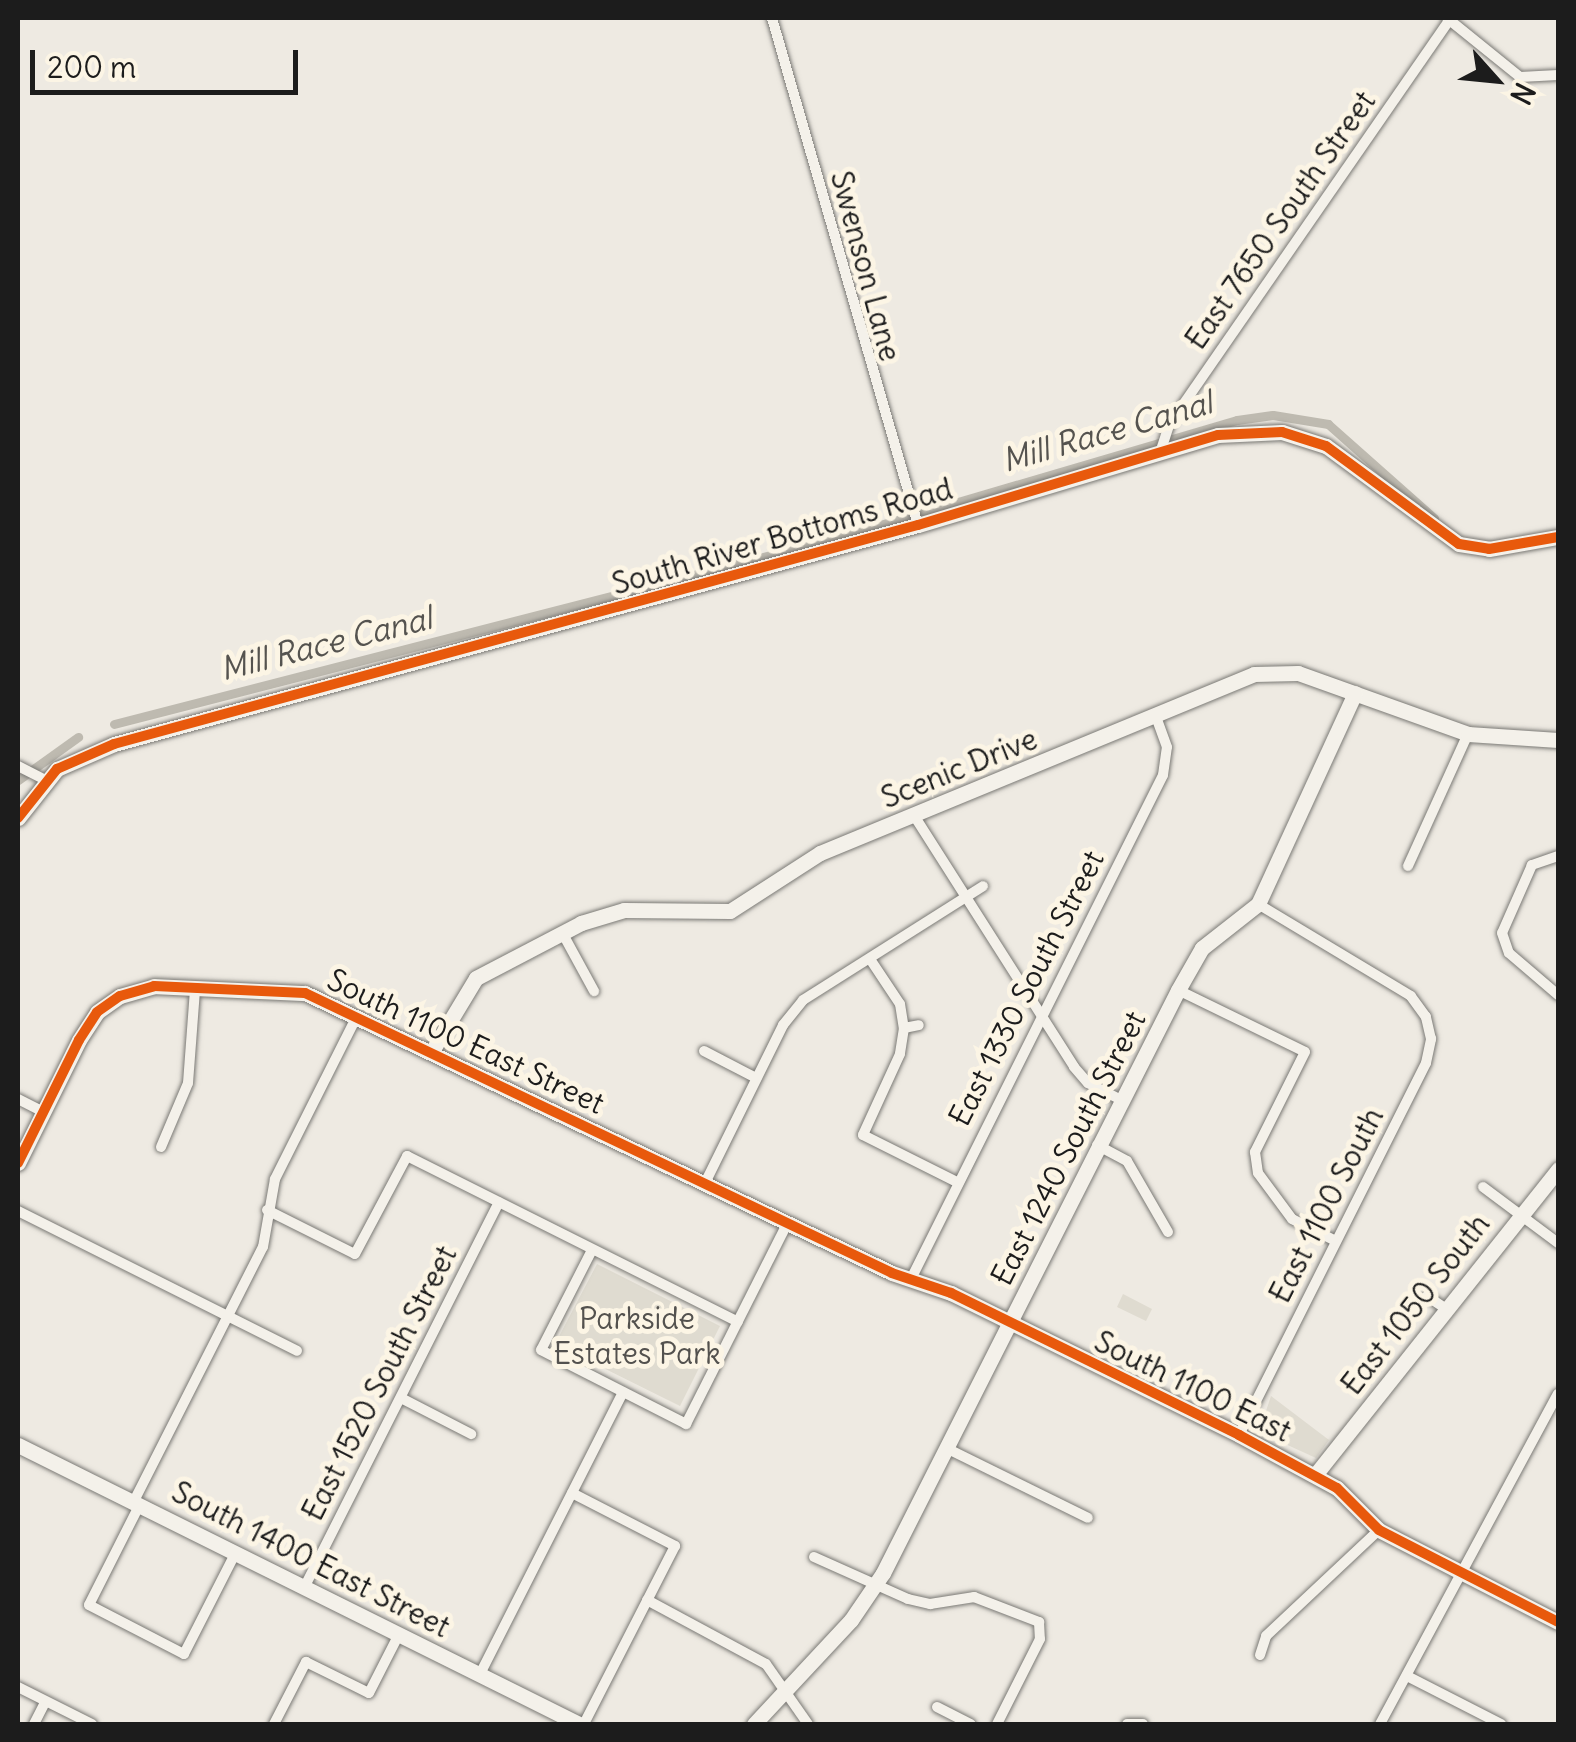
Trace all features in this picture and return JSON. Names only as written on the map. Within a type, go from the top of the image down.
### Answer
[{"type":"street","name":"Swenson Lane","points":[[772,18],[915,518]]},
{"type":"street","points":[[1449,18],[1520,78],[1558,75]]},
{"type":"street","name":"East 7650 South Street","points":[[1161,445],[1449,18]]},
{"type":"street","name":"South River Bottoms Road","points":[[18,818],[45,780],[70,761],[131,738],[1161,445],[1236,432],[1293,434],[1346,457],[1459,544],[1489,549],[1558,538]]},
{"type":"street","name":"Scenic Drive","points":[[432,1051],[476,978],[564,936],[624,910],[730,911],[820,853],[1275,670],[1355,692],[1468,734],[1558,740]]},
{"type":"street","name":"East 1240 South Street","points":[[754,1724],[875,1587],[1178,990],[1202,948],[1258,904],[1355,692]]},
{"type":"street","name":"East 1330 South Street","points":[[911,1279],[1038,1014],[1163,775],[1167,747],[1157,719]]},
{"type":"street","points":[[1408,866],[1468,734]]},
{"type":"street","points":[[21,768],[45,780]]},
{"type":"street","points":[[916,816],[1038,1014],[1088,1084],[1120,1099]]},
{"type":"street","points":[[1558,856],[1532,865],[1502,933],[1510,953],[1558,995]]},
{"type":"street","points":[[706,1181],[756,1078],[803,1000],[983,886]]},
{"type":"street","name":"East 1100 South","points":[[1239,1435],[1426,1063],[1426,1017],[1403,990],[1258,904]]},
{"type":"street","points":[[564,936],[594,990]]},
{"type":"street","points":[[870,959],[900,1004],[904,1028],[900,1054],[863,1134],[957,1182]]},
{"type":"street","name":"South 1100 East Street","points":[[42,1111],[79,1040],[107,1005],[154,986],[306,993],[788,1222]]},
{"type":"street","points":[[161,1147],[188,1083],[195,989]]},
{"type":"street","points":[[1178,990],[1305,1052],[1255,1152],[1256,1162],[1292,1219],[1336,1241]]},
{"type":"street","points":[[236,1552],[184,1654],[89,1604],[263,1247],[275,1180],[357,1016]]},
{"type":"street","points":[[904,1028],[919,1025]]},
{"type":"street","points":[[704,1051],[756,1078]]},
{"type":"street","points":[[18,1099],[42,1111],[18,1163]]},
{"type":"street","points":[[1098,1145],[1128,1161],[1168,1232]]},
{"type":"street","points":[[267,1210],[355,1254],[407,1156],[738,1322]]},
{"type":"street","name":"East 1050 South","points":[[1314,1474],[1558,1168]]},
{"type":"street","points":[[1482,1186],[1558,1243]]},
{"type":"street","name":"East 1520 South Street","points":[[304,1586],[499,1202]]},
{"type":"street","points":[[18,1212],[297,1351]]},
{"type":"street","points":[[592,1250],[541,1350],[686,1424],[788,1222]]},
{"type":"street","name":"South 1100 East","points":[[788,1222],[1011,1323],[1239,1435],[1314,1474],[1379,1530],[1558,1622]]},
{"type":"street","points":[[1427,1296],[1446,1309]]},
{"type":"street","points":[[480,1674],[623,1392]]},
{"type":"street","points":[[1380,1724],[1558,1394]]},
{"type":"street","points":[[400,1398],[470,1434]]},
{"type":"street","name":"South 1400 East Street","points":[[18,1445],[582,1724]]},
{"type":"street","points":[[946,1448],[1088,1518]]},
{"type":"street","points":[[572,1494],[676,1546],[582,1724]]},
{"type":"street","points":[[1260,1654],[1266,1636],[1379,1530]]},
{"type":"street","points":[[814,1557],[875,1587],[930,1604],[974,1597],[997,1602],[1042,1628],[997,1724]]},
{"type":"street","points":[[647,1600],[747,1652],[786,1685],[808,1724]]},
{"type":"street","points":[[274,1724],[306,1662],[369,1693],[399,1634]]},
{"type":"street","points":[[1407,1676],[1501,1724]]},
{"type":"street","points":[[18,1688],[92,1724]]},
{"type":"street","points":[[34,1724],[46,1702]]},
{"type":"street","points":[[937,1707],[971,1724]]},
{"type":"street","points":[[1128,1724],[1143,1724]]},
{"type":"green space","name":"Parkside Estates Park","points":[[597,1264],[720,1326],[680,1406],[555,1344]]},
{"type":"green space","points":[[1123,1294],[1152,1309],[1146,1321],[1117,1307]]},
{"type":"green space","points":[[1271,1396],[1329,1440],[1316,1458],[1259,1432]]},
{"type":"waterway","name":"Mill Race Canal","points":[[114,724],[829,540],[1237,420],[1273,415],[1328,424],[1434,518]]},
{"type":"waterway","name":"Mill Race Canal","points":[[18,780],[78,737]]},
{"type":"cycle path","points":[[18,818],[57,769],[114,744],[918,525],[1218,435],[1282,432],[1326,446],[1459,544],[1489,549],[1558,537]]},
{"type":"cycle path","points":[[18,1163],[79,1040],[97,1012],[120,996],[154,986],[305,993],[892,1273],[951,1293],[1239,1435],[1337,1488],[1379,1530],[1558,1622]]}]
